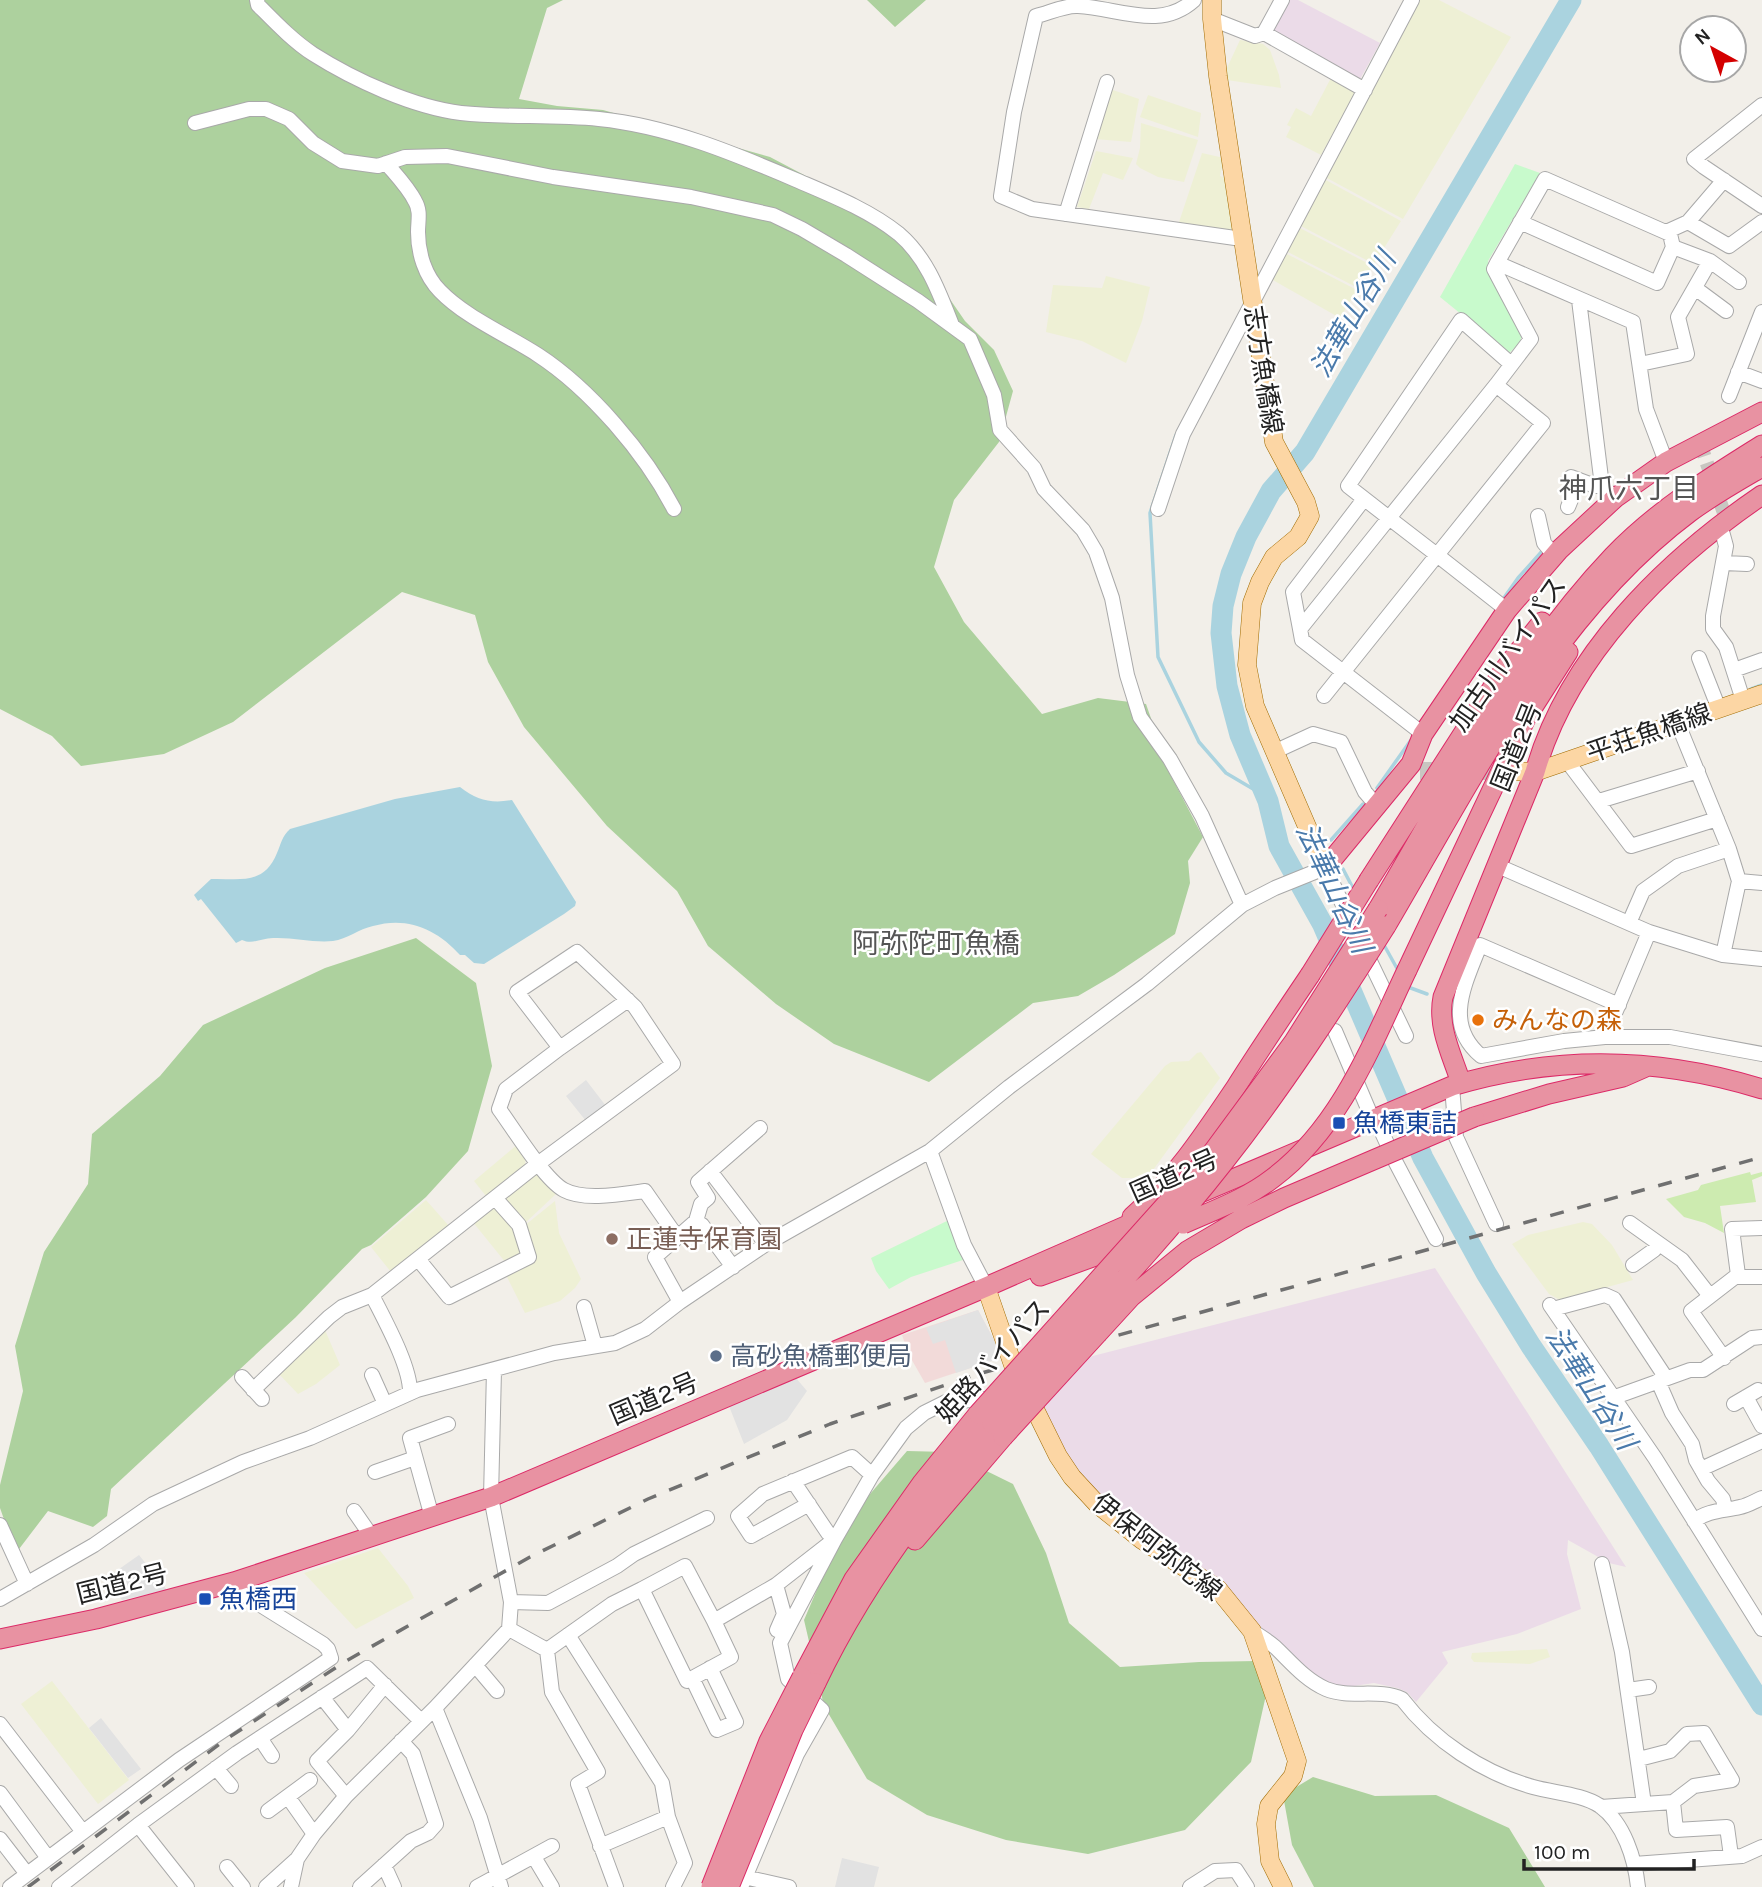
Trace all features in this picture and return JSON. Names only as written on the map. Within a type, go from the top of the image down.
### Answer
[{"type":"highway","points":[[1326,866],[1371,799],[1416,767],[1418,730],[1502,606],[1550,551],[1609,492],[1762,412]]},
{"type":"highway","name":"加古川バイパス","points":[[1382,917],[1501,702],[1558,620],[1614,555],[1670,506],[1762,445]]},
{"type":"highway","name":"加古川バイパス","points":[[1382,917],[1541,668],[1587,610],[1634,561],[1689,512],[1762,467]]},
{"type":"highway","name":"国道2号","points":[[1451,1086],[1440,1013],[1443,998],[1535,772],[1544,741],[1559,710],[1589,660],[1635,604],[1720,524],[1762,495]]},
{"type":"highway","points":[[1118,1229],[1149,1202],[1176,1171],[1218,1114],[1504,670],[1545,618],[1583,578],[1614,555]]},
{"type":"highway","points":[[987,1291],[1183,1224],[1241,1198],[1274,1178],[1318,1135],[1358,1074],[1526,718],[1574,643],[1634,561]]},
{"type":"highway","name":"姫路バイパス","points":[[711,1887],[769,1741],[808,1680],[825,1663],[909,1528],[944,1479],[1131,1272],[1222,1164],[1334,1010],[1382,917]]},
{"type":"highway","name":"国道2号","points":[[0,1639],[96,1619],[233,1582],[491,1497],[920,1315],[987,1291],[1118,1229],[1373,1117],[1451,1086],[1495,1074],[1566,1063],[1597,1062],[1652,1065],[1704,1073],[1762,1089]]},
{"type":"highway","points":[[991,1425],[1131,1297],[1187,1251],[1241,1219],[1474,1117],[1549,1094],[1623,1077],[1652,1065]]},
{"type":"highway","name":"姫路バイパス","points":[[738,1884],[808,1680],[854,1579],[922,1483],[991,1425]]},
{"type":"main road","name":"志方魚橋線","points":[[1212,0],[1212,19],[1242,239],[1274,442],[1306,502],[1310,516],[1298,537],[1273,557],[1259,582],[1252,603],[1247,665],[1255,706],[1326,866]]},
{"type":"main road","name":"平荘魚橋線","points":[[1535,772],[1719,709],[1742,696],[1762,694]]},
{"type":"main road","points":[[1510,771],[1535,772]]},
{"type":"main road","name":"伊保阿弥陀線","points":[[987,1291],[1013,1365],[1039,1420],[1072,1477],[1097,1504],[1142,1540],[1218,1590],[1252,1631],[1297,1761],[1293,1776],[1269,1806],[1266,1824],[1270,1861],[1283,1887]]},
{"type":"street","points":[[257,0],[258,5],[277,24],[312,53],[368,83],[419,103],[458,113],[599,119],[652,128],[726,150],[827,193],[876,218],[900,236],[928,268],[953,326]]},
{"type":"street","points":[[1195,0],[1184,9],[1160,17],[1076,6],[1036,16],[1014,111],[1001,196],[1032,209],[1242,239]]},
{"type":"street","points":[[1212,19],[1255,36],[1264,33],[1282,0]]},
{"type":"street","points":[[1158,509],[1183,434],[1412,0]]},
{"type":"street","points":[[1264,33],[1365,89]]},
{"type":"street","points":[[1066,214],[1107,82]]},
{"type":"street","points":[[1762,105],[1694,159],[1762,206]]},
{"type":"street","points":[[195,122],[249,109],[266,108],[289,119],[313,144],[342,161],[378,166],[405,157],[447,156],[553,177],[691,197],[773,215],[846,255],[953,326],[970,339],[994,396],[1000,430],[1034,468],[1044,489],[1083,530],[1096,552],[1112,598],[1133,698],[1140,717],[1170,759],[1202,816],[1242,905]]},
{"type":"street","points":[[386,163],[415,201],[419,214],[420,252],[428,275],[440,291],[460,307],[540,356],[591,397],[646,463],[674,509]]},
{"type":"street","points":[[1300,629],[1531,339],[1494,269],[1545,179],[1670,234],[1673,247],[1657,283],[1521,222]]},
{"type":"street","points":[[1666,232],[1688,222],[1724,180]]},
{"type":"street","points":[[1688,222],[1729,246],[1762,222]]},
{"type":"street","points":[[1673,247],[1710,261],[1739,282]]},
{"type":"street","points":[[1640,364],[1688,354],[1678,317],[1710,261]]},
{"type":"street","points":[[1497,263],[1633,322],[1646,409],[1666,462]]},
{"type":"street","points":[[1695,288],[1726,311]]},
{"type":"street","points":[[1579,300],[1609,492]]},
{"type":"street","points":[[1729,396],[1762,312]]},
{"type":"street","points":[[1502,606],[1348,486],[1461,320],[1511,364]]},
{"type":"street","points":[[1738,372],[1762,381]]},
{"type":"street","points":[[1324,696],[1543,423],[1496,385]]},
{"type":"street","points":[[1568,507],[1575,478],[1609,492]]},
{"type":"street","points":[[1364,499],[1293,592],[1302,640],[1418,730]]},
{"type":"street","points":[[1538,516],[1550,551]]},
{"type":"street","points":[[1720,524],[1727,546],[1713,616],[1713,629],[1726,647],[1742,696]]},
{"type":"street","points":[[1724,563],[1747,564]]},
{"type":"street","points":[[1699,658],[1719,709]]},
{"type":"street","points":[[1734,670],[1762,660]]},
{"type":"street","points":[[1678,724],[1729,849],[1739,881],[1723,955]]},
{"type":"street","points":[[1276,751],[1313,734],[1340,742],[1371,799]]},
{"type":"street","points":[[1567,761],[1631,846],[1717,820]]},
{"type":"street","points":[[1599,802],[1698,771]]},
{"type":"street","points":[[1629,923],[1643,891],[1678,866],[1729,849]]},
{"type":"street","points":[[0,1599],[94,1545],[153,1504],[243,1462],[310,1438],[410,1393],[554,1353],[615,1343],[645,1329],[766,1244],[930,1151],[1009,1087],[1147,984],[1242,905],[1326,866],[1406,1036]]},
{"type":"street","points":[[1498,866],[1649,932],[1723,955],[1762,959]]},
{"type":"street","points":[[1739,881],[1762,883]]},
{"type":"street","points":[[1605,1037],[1649,932]]},
{"type":"street","points":[[1619,1005],[1480,945],[1461,995],[1460,1027],[1469,1046],[1481,1056],[1564,1041],[1605,1037],[1670,1037],[1762,1054]]},
{"type":"street","points":[[242,1377],[257,1395],[329,1317],[342,1307],[372,1296],[539,1163],[673,1064],[635,1007],[576,953],[517,992],[560,1048]]},
{"type":"street","points":[[628,1000],[506,1089],[499,1109],[539,1163],[563,1189],[576,1193],[607,1195],[645,1191],[677,1237]]},
{"type":"street","points":[[1335,1031],[1373,1117],[1436,1239]]},
{"type":"street","points":[[1451,1086],[1455,1136],[1496,1224]]},
{"type":"street","points":[[680,1302],[655,1257],[696,1221],[701,1205],[708,1198],[698,1182],[760,1128]]},
{"type":"street","points":[[930,1151],[964,1245],[987,1291]]},
{"type":"street","points":[[710,1171],[766,1244]]},
{"type":"street","points":[[418,1259],[449,1297],[529,1257],[519,1226],[495,1198]]},
{"type":"street","points":[[696,1221],[733,1267]]},
{"type":"street","points":[[1630,1223],[1682,1259],[1710,1296]]},
{"type":"street","points":[[1738,1275],[1732,1229],[1762,1228]]},
{"type":"street","points":[[1633,1265],[1654,1250],[1658,1243]]},
{"type":"street","points":[[1724,1357],[1691,1311],[1738,1275],[1762,1277]]},
{"type":"street","points":[[1725,1509],[1723,1499],[1696,1460],[1692,1444],[1677,1428],[1662,1380],[1614,1299],[1605,1295],[1552,1307],[1615,1397],[1762,1629]]},
{"type":"street","points":[[372,1296],[411,1382],[410,1393]]},
{"type":"street","points":[[584,1307],[595,1346]]},
{"type":"street","points":[[1615,1397],[1695,1369],[1703,1370],[1752,1338],[1762,1336]]},
{"type":"street","points":[[266,1887],[297,1859],[346,1796],[435,1708],[509,1629],[511,1602],[491,1497],[494,1370]]},
{"type":"street","points":[[372,1376],[385,1404]]},
{"type":"street","points":[[1746,1397],[1762,1426]]},
{"type":"street","points":[[789,1887],[738,1884],[797,1754],[822,1710],[788,1679],[780,1643],[835,1539],[872,1475],[906,1428],[924,1413],[946,1402],[984,1399],[1039,1420]]},
{"type":"street","points":[[432,1517],[410,1438],[448,1424]]},
{"type":"street","points":[[1702,1469],[1762,1441]]},
{"type":"street","points":[[809,1504],[751,1536],[738,1516],[763,1494],[852,1457],[872,1475]]},
{"type":"street","points":[[375,1472],[415,1458]]},
{"type":"street","points":[[793,1481],[828,1533],[835,1539]]},
{"type":"street","points":[[1694,1521],[1700,1516],[1741,1507],[1762,1498]]},
{"type":"street","points":[[354,1511],[372,1537]]},
{"type":"street","points":[[511,1602],[548,1603],[702,1517]]},
{"type":"street","points":[[0,1525],[27,1584]]},
{"type":"street","points":[[714,1621],[776,1585],[835,1539]]},
{"type":"street","points":[[1602,1564],[1628,1690],[1644,1804]]},
{"type":"street","points":[[547,1650],[612,1604],[685,1566],[731,1657],[687,1681],[642,1590]]},
{"type":"street","points":[[10,1887],[179,1760],[331,1658],[323,1644],[243,1594],[233,1582]]},
{"type":"street","points":[[773,1640],[784,1614],[776,1585]]},
{"type":"street","points":[[509,1629],[547,1650]]},
{"type":"street","points":[[1252,1631],[1273,1645],[1295,1668],[1325,1689],[1394,1695],[1402,1699],[1442,1740],[1474,1762],[1506,1778],[1586,1800],[1601,1807],[1615,1822],[1627,1844],[1638,1887]]},
{"type":"street","points":[[568,1635],[662,1783],[668,1817],[685,1863],[673,1887]]},
{"type":"street","points":[[547,1650],[552,1692],[597,1772],[578,1784],[616,1887]]},
{"type":"street","points":[[475,1665],[496,1692]]},
{"type":"street","points":[[61,1887],[138,1825],[216,1768],[367,1668],[421,1721]]},
{"type":"street","points":[[692,1678],[717,1730],[736,1722],[710,1668]]},
{"type":"street","points":[[346,1796],[317,1761],[348,1730],[385,1685]]},
{"type":"street","points":[[1628,1690],[1649,1687]]},
{"type":"street","points":[[322,1697],[348,1730]]},
{"type":"street","points":[[435,1708],[480,1818],[499,1882]]},
{"type":"street","points":[[0,1724],[83,1832]]},
{"type":"street","points":[[1601,1807],[1673,1801],[1694,1786],[1731,1780],[1704,1734],[1687,1734],[1670,1751],[1639,1759]]},
{"type":"street","points":[[260,1738],[272,1756]]},
{"type":"street","points":[[360,1887],[411,1841],[428,1833],[436,1824],[412,1754],[401,1741]]},
{"type":"street","points":[[216,1768],[230,1786]]},
{"type":"street","points":[[268,1811],[310,1780]]},
{"type":"street","points":[[0,1793],[48,1858]]},
{"type":"street","points":[[288,1797],[314,1834]]},
{"type":"street","points":[[1673,1801],[1676,1830],[1727,1827],[1731,1857]]},
{"type":"street","points":[[600,1846],[668,1817]]},
{"type":"street","points":[[138,1825],[187,1887]]},
{"type":"street","points":[[0,1839],[27,1874]]},
{"type":"street","points":[[477,1887],[499,1882],[552,1846]]},
{"type":"street","points":[[1634,1864],[1742,1856],[1762,1847]]},
{"type":"street","points":[[534,1857],[552,1887]]},
{"type":"street","points":[[291,1887],[297,1859]]},
{"type":"street","points":[[384,1865],[394,1887]]},
{"type":"street","points":[[227,1867],[243,1887]]},
{"type":"street","points":[[1190,1887],[1215,1871],[1236,1870],[1247,1887]]},
{"type":"shaded area","points":[[1286,0],[1298,0],[1380,43],[1359,81],[1271,29]]},
{"type":"shaded area","points":[[586,1080],[606,1106],[586,1121],[566,1096]]},
{"type":"shaded area","points":[[1435,1268],[1626,1567],[1609,1563],[1568,1540],[1567,1554],[1581,1609],[1517,1634],[1442,1652],[1448,1663],[1416,1702],[1407,1692],[1397,1688],[1374,1683],[1340,1688],[1319,1679],[1091,1488],[1068,1459],[1040,1409],[1085,1358]]},
{"type":"shaded area","points":[[978,1310],[1003,1357],[925,1383],[909,1355],[902,1335]]},
{"type":"shaded area","points":[[978,1310],[1003,1357],[956,1373],[945,1340],[933,1344],[926,1328]]},
{"type":"shaded area","points":[[796,1378],[807,1391],[787,1420],[744,1444],[729,1406]]},
{"type":"shaded area","points":[[139,1555],[167,1590],[122,1600],[105,1579]]},
{"type":"shaded area","points":[[101,1718],[141,1769],[128,1778],[89,1728]]},
{"type":"shaded area","points":[[842,1858],[879,1867],[874,1887],[835,1887]]},
{"type":"green space","points":[[0,0],[563,0],[547,8],[519,99],[603,110],[770,157],[859,204],[907,237],[965,321],[994,350],[1013,391],[999,442],[954,500],[934,567],[964,622],[1042,714],[1098,698],[1146,704],[1171,776],[1203,837],[1188,861],[1190,883],[1175,934],[1078,996],[1033,1003],[929,1082],[834,1044],[776,1004],[708,946],[677,891],[607,826],[524,727],[488,662],[475,615],[402,592],[233,722],[164,754],[81,766],[52,736],[0,709]]},
{"type":"green space","points":[[867,0],[926,0],[895,27]]},
{"type":"green space","points":[[1418,0],[1439,0],[1511,37],[1403,219],[1325,177]]},
{"type":"green space","points":[[1240,40],[1263,44],[1270,50],[1281,88],[1227,80],[1226,70]]},
{"type":"green space","points":[[1332,76],[1357,89],[1321,155],[1286,137],[1291,127],[1287,125],[1296,108],[1311,116]]},
{"type":"green space","points":[[1110,89],[1139,99],[1131,142],[1095,139]]},
{"type":"green space","points":[[1148,95],[1201,113],[1198,137],[1140,117]]},
{"type":"green space","points":[[1141,123],[1198,140],[1184,182],[1158,177],[1136,164]]},
{"type":"green space","points":[[1096,151],[1133,158],[1123,180],[1103,173],[1089,209],[1077,207]]},
{"type":"green space","points":[[1202,153],[1224,158],[1220,176],[1230,179],[1236,225],[1226,233],[1178,225]]},
{"type":"green space","points":[[1515,164],[1540,173],[1488,261],[1491,277],[1522,333],[1520,343],[1509,353],[1440,297]]},
{"type":"green space","points":[[1324,179],[1401,221],[1374,264],[1299,225]]},
{"type":"green space","points":[[1298,227],[1373,266],[1358,288],[1286,251]]},
{"type":"green space","points":[[1285,253],[1357,290],[1340,318],[1271,279]]},
{"type":"green space","points":[[1106,276],[1150,287],[1142,321],[1126,363],[1082,341],[1046,332],[1053,285],[1102,288]]},
{"type":"green space","points":[[416,938],[476,983],[492,1066],[468,1151],[426,1197],[371,1245],[362,1249],[296,1317],[111,1489],[107,1516],[93,1527],[48,1511],[16,1553],[0,1508],[0,1485],[23,1391],[15,1346],[44,1252],[88,1184],[92,1134],[160,1076],[203,1025],[325,968]]},
{"type":"green space","points":[[1201,1052],[1220,1078],[1145,1181],[1142,1183],[1138,1178],[1122,1178],[1091,1154],[1165,1066],[1171,1062],[1189,1061]]},
{"type":"green space","points":[[518,1144],[526,1154],[525,1165],[486,1196],[474,1181]]},
{"type":"green space","points":[[1750,1172],[1751,1175],[1762,1172],[1762,1176],[1752,1180],[1756,1202],[1720,1206],[1724,1233],[1705,1223],[1684,1217],[1666,1199],[1698,1190],[1701,1185]]},
{"type":"green space","points":[[533,1173],[541,1175],[556,1194],[524,1224],[505,1202],[505,1195]]},
{"type":"green space","points":[[426,1200],[449,1226],[391,1272],[371,1247]]},
{"type":"green space","points":[[555,1201],[559,1233],[581,1279],[560,1301],[525,1313],[506,1275],[536,1260],[524,1226]]},
{"type":"green space","points":[[490,1207],[498,1208],[516,1232],[523,1252],[520,1257],[506,1263],[472,1221]]},
{"type":"green space","points":[[951,1219],[966,1259],[911,1277],[889,1289],[876,1271],[871,1258]]},
{"type":"green space","points":[[1583,1222],[1592,1224],[1612,1245],[1633,1280],[1560,1300],[1549,1294],[1512,1244],[1528,1235]]},
{"type":"green space","points":[[325,1330],[340,1365],[298,1394],[279,1374]]},
{"type":"green space","points":[[907,1451],[948,1452],[1013,1484],[1046,1553],[1069,1623],[1120,1667],[1257,1661],[1266,1695],[1251,1762],[1185,1830],[1088,1854],[1006,1840],[927,1815],[867,1779],[824,1706],[804,1620],[846,1522]]},
{"type":"green space","points":[[378,1548],[408,1586],[414,1598],[356,1629],[304,1573]]},
{"type":"green space","points":[[1547,1649],[1550,1657],[1530,1664],[1474,1662],[1471,1658],[1472,1653]]},
{"type":"green space","points":[[52,1681],[129,1780],[98,1804],[21,1704]]},
{"type":"green space","points":[[1313,1777],[1375,1796],[1436,1795],[1509,1828],[1545,1887],[1314,1887],[1292,1845],[1283,1795]]},
{"type":"water","points":[[460,787],[484,800],[512,800],[576,902],[575,906],[564,914],[484,964],[474,963],[465,955],[460,955],[441,938],[421,927],[398,923],[368,927],[333,941],[273,938],[253,942],[242,940],[236,943],[201,899],[198,901],[194,895],[211,879],[250,878],[265,871],[272,864],[283,837],[290,829],[395,799]]},
{"type":"waterway","name":"法華山谷川","points":[[1571,0],[1305,452],[1271,491],[1246,537],[1231,574],[1223,606],[1221,633],[1227,686],[1240,735],[1268,801],[1279,846],[1323,925],[1423,1158],[1486,1273],[1531,1346],[1599,1446],[1762,1705]]},
{"type":"waterway","points":[[1176,435],[1150,513],[1158,657],[1199,742],[1226,773],[1265,796]]},
{"type":"waterway","points":[[1501,602],[1544,549]]},
{"type":"waterway","points":[[1751,689],[1762,685]]},
{"type":"waterway","points":[[1377,788],[1411,740]]},
{"type":"waterway","points":[[1331,840],[1363,804]]},
{"type":"waterway","points":[[1343,869],[1355,892]]},
{"type":"waterway","points":[[1384,945],[1399,972]]},
{"type":"waterway","points":[[1408,987],[1427,994]]},
{"type":"tunnel","points":[[1700,443],[1726,519]]},
{"type":"tunnel","points":[[1420,771],[1510,771]]},
{"type":"railway","points":[[28,1887],[225,1740],[346,1661],[530,1557],[648,1499],[830,1424],[978,1374],[1762,1157]]},
{"type":"place","name":"みんなの森","points":[[1478,1020]]},
{"type":"place","name":"魚橋東詰","points":[[1339,1123]]},
{"type":"place","name":"正蓮寺保育園","points":[[612,1239]]},
{"type":"place","name":"高砂魚橋郵便局","points":[[716,1356]]},
{"type":"place","name":"魚橋西","points":[[205,1599]]},
{"type":"district","name":"神爪六丁目","points":[[1629,488]]},
{"type":"district","name":"阿弥陀町魚橋","points":[[936,943]]}]
